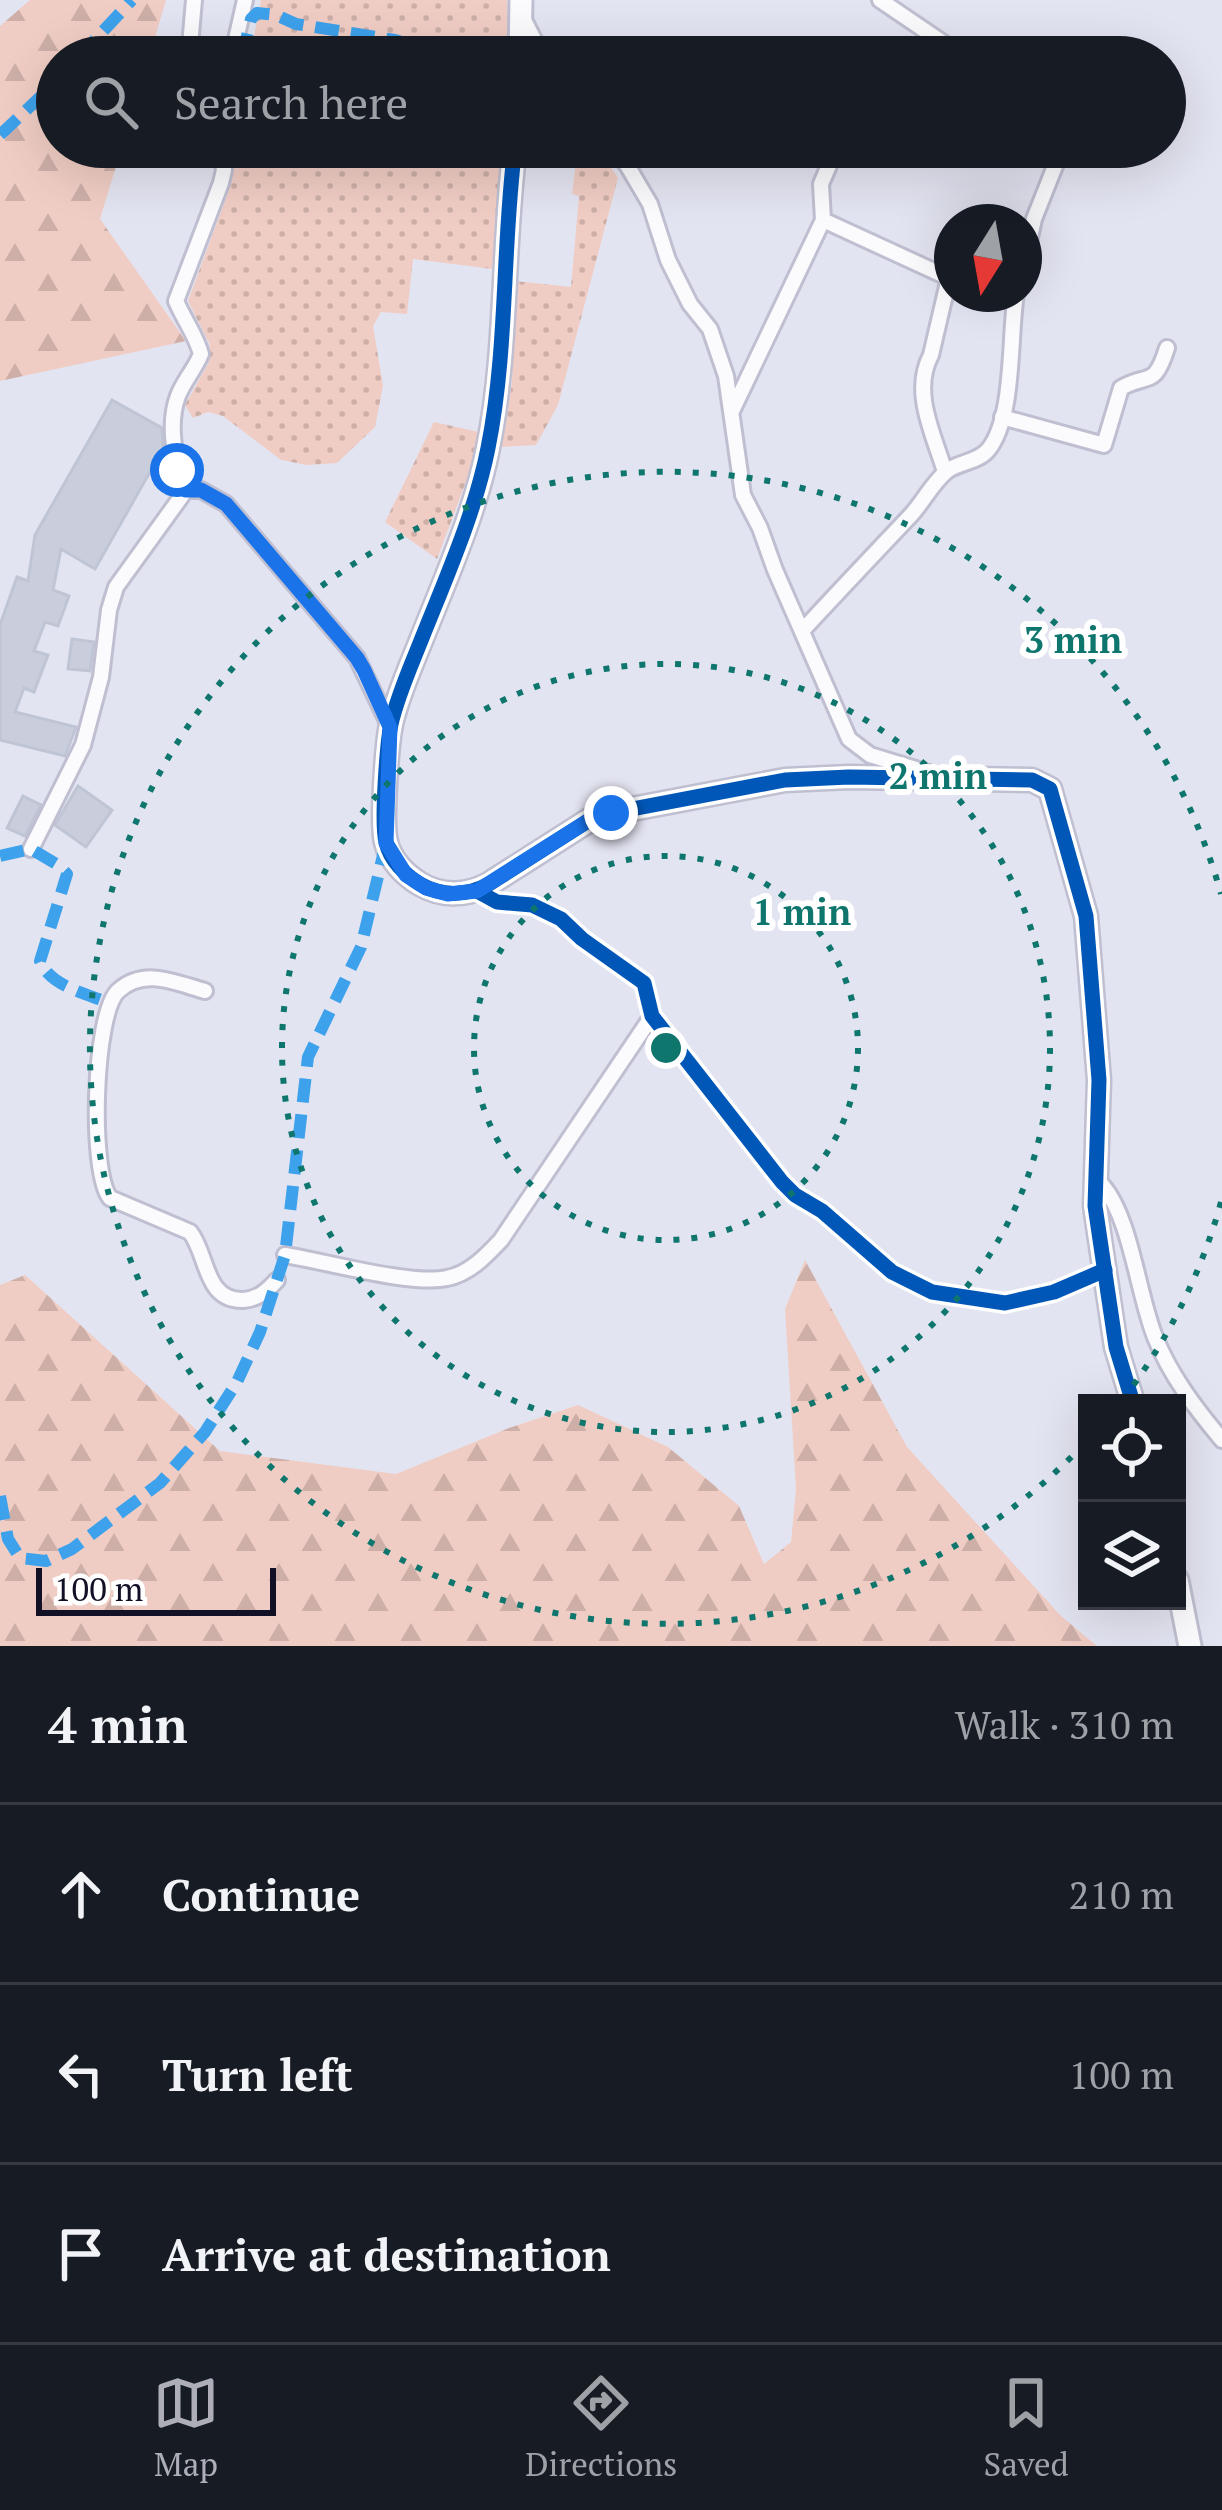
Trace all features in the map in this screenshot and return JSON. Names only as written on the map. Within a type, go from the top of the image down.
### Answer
[{"type":"street","points":[[191,36],[194,0]]},
{"type":"street","points":[[237,36],[245,0]]},
{"type":"street","points":[[880,0],[933,36]]},
{"type":"street","points":[[520,36],[521,6]]},
{"type":"street","points":[[521,6],[534,36]]},
{"type":"street","points":[[186,490],[177,470],[175,408],[179,391],[201,354],[176,302],[224,168]]},
{"type":"street","points":[[512,168],[500,378],[488,453],[390,727],[385,828],[394,859],[406,875],[426,888],[448,894],[477,891],[591,819],[785,780],[1032,780],[1050,789],[1086,916],[1099,1080],[1095,1206],[1116,1347],[1130,1394]]},
{"type":"street","points":[[629,168],[650,204],[668,260],[690,304],[710,329],[733,409],[743,495],[849,739],[870,755],[946,778]]},
{"type":"street","points":[[733,409],[823,220],[821,184],[828,168]]},
{"type":"street","points":[[1040,204],[1054,168]]},
{"type":"street","points":[[823,220],[950,278],[922,394],[945,472]]},
{"type":"street","points":[[802,631],[915,511],[945,472],[988,449],[1002,417],[1010,380],[1013,312]]},
{"type":"street","points":[[1002,417],[1104,445],[1121,388],[1149,380],[1167,348]]},
{"type":"street","points":[[186,490],[201,490],[226,504],[357,658],[390,727]]},
{"type":"street","points":[[31,849],[83,745],[101,677],[116,587],[186,490]]},
{"type":"street","points":[[477,891],[497,902],[532,904],[561,919],[644,983],[652,1016],[782,1182],[892,1272],[932,1292],[1005,1303],[1054,1292],[1105,1270]]},
{"type":"street","points":[[205,991],[155,977],[139,979],[119,989],[109,1003],[95,1123],[102,1188],[110,1198],[190,1232],[209,1278],[225,1297],[254,1298],[277,1280]]},
{"type":"street","points":[[285,1255],[436,1280],[472,1267],[501,1240],[652,1016]]},
{"type":"street","points":[[1096,1183],[1117,1207],[1165,1361],[1222,1440]]},
{"type":"street","points":[[1183,1610],[1190,1646]]},
{"type":"green space","points":[[30,0],[166,0],[155,36],[36,36],[36,168],[116,168],[100,219],[186,341],[0,381],[0,26]]},
{"type":"green space","points":[[261,0],[507,0],[508,36],[254,36]]},
{"type":"green space","points":[[231,168],[503,168],[493,269],[413,259],[407,314],[381,312],[373,326],[383,386],[375,427],[337,463],[307,465],[281,460],[223,416],[208,412],[193,418],[185,405],[208,364],[210,345],[188,301],[229,190]]},
{"type":"green space","points":[[575,168],[611,168],[618,178],[558,405],[536,445],[501,447],[512,383],[515,281],[571,287],[579,196],[572,194]]},
{"type":"green space","points":[[434,422],[479,432],[437,559],[385,522]]},
{"type":"green space","points":[[805,1260],[907,1447],[1061,1616],[1097,1646],[0,1646],[0,1285],[25,1275],[220,1451],[396,1474],[578,1405],[668,1447],[739,1506],[764,1564],[791,1542],[796,1489],[785,1309]]},
{"type":"building","points":[[112,400],[162,428],[163,449],[95,569],[61,549],[53,590],[69,596],[58,626],[45,622],[34,651],[48,655],[34,692],[24,688],[15,712],[76,727],[65,756],[0,740],[0,625],[17,577],[28,581],[35,535]]},
{"type":"building","points":[[72,639],[94,642],[90,671],[68,669]]},
{"type":"building","points":[[78,786],[112,810],[86,847],[55,825]]},
{"type":"building","points":[[23,796],[41,805],[25,836],[7,828]]},
{"type":"marked path","points":[[99,36],[132,0]]},
{"type":"marked path","points":[[247,36],[257,13],[370,36]]},
{"type":"marked path","points":[[0,135],[36,101]]},
{"type":"marked path","points":[[0,1496],[8,1539],[20,1558],[46,1561],[72,1549],[160,1483],[205,1432],[237,1382],[260,1332],[285,1255],[308,1057],[361,947],[386,843]]},
{"type":"marked path","points":[[0,856],[31,849],[67,874],[40,961],[60,983],[109,1003]]},
{"type":"cycle path","points":[[513,168],[499,373],[488,448],[468,520],[391,724],[384,818],[391,855],[420,884],[463,893],[489,884],[591,819],[785,780],[1032,780],[1050,789],[1086,916],[1099,1080],[1095,1206],[1116,1347],[1130,1394]]},
{"type":"cycle path","points":[[477,891],[497,902],[532,905],[561,919],[644,983],[652,1016],[782,1182],[892,1272],[932,1292],[1005,1303],[1054,1292],[1105,1270]]},
{"type":"route","points":[[177,470],[186,490],[201,490],[226,504],[357,658],[390,727],[386,843],[406,875],[426,888],[448,894],[477,891],[591,819],[611,813]]}]
